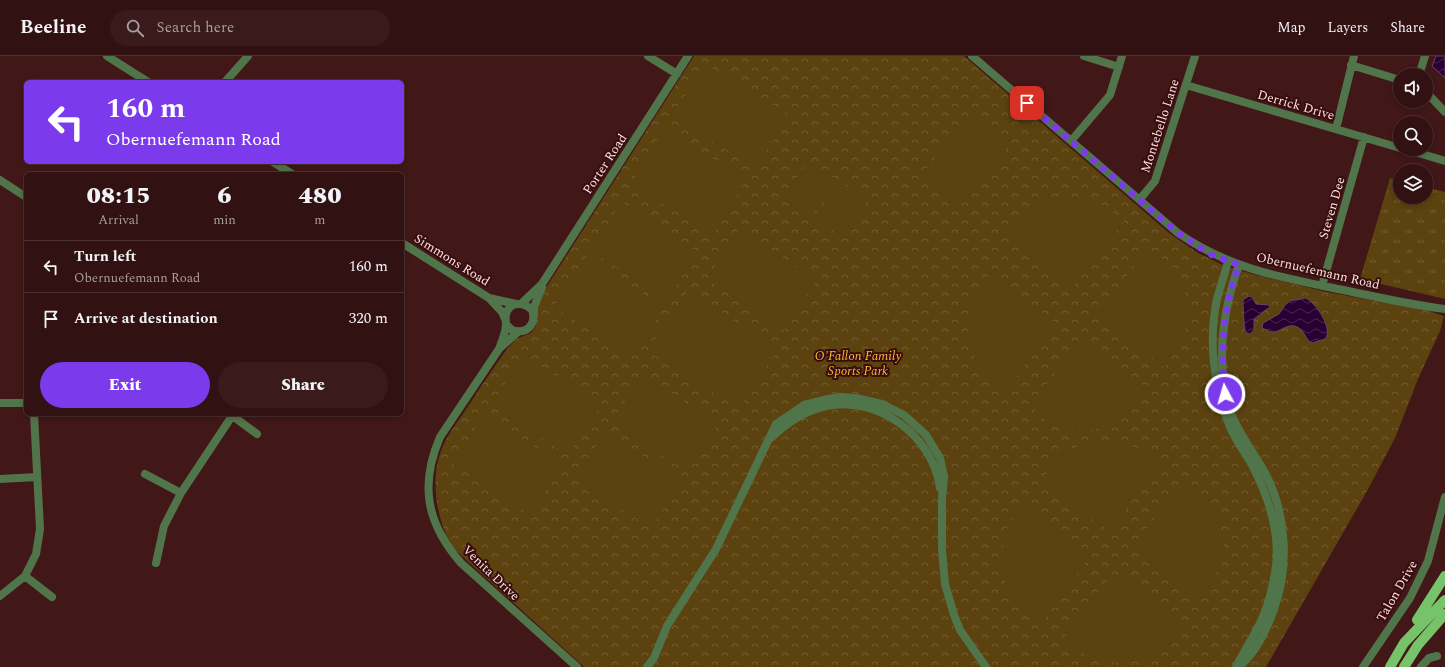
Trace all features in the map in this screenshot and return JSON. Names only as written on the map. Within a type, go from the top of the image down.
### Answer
[{"type":"main road","points":[[1390,667],[1404,643],[1409,630],[1427,606],[1445,576]]},
{"type":"main road","points":[[1404,643],[1445,600]]},
{"type":"main road","points":[[1404,667],[1418,645],[1445,614]]},
{"type":"street","points":[[107,56],[145,80]]},
{"type":"street","points":[[227,80],[248,56]]},
{"type":"street","points":[[648,56],[677,74]]},
{"type":"street","name":"Porter Road","points":[[534,315],[534,307],[542,284],[688,56]]},
{"type":"street","points":[[1084,56],[1118,67]]},
{"type":"street","points":[[1072,141],[1110,95],[1122,56]]},
{"type":"street","name":"Montebello Lane","points":[[1140,199],[1155,181],[1195,56]]},
{"type":"street","points":[[1336,129],[1354,56]]},
{"type":"street","points":[[1421,68],[1425,56]]},
{"type":"street","name":"Obernuefemann Road","points":[[974,57],[1183,236],[1210,254],[1239,265],[1322,286],[1417,306],[1445,309]]},
{"type":"street","points":[[1351,65],[1393,78]]},
{"type":"street","name":"Derrick Drive","points":[[1186,85],[1393,146]]},
{"type":"street","points":[[1433,99],[1445,112]]},
{"type":"street","name":"Steven Dee","points":[[1322,286],[1364,137]]},
{"type":"street","points":[[1428,156],[1445,161]]},
{"type":"street","points":[[277,164],[289,172]]},
{"type":"street","points":[[0,180],[24,196]]},
{"type":"street","name":"Simmons Road","points":[[404,244],[489,298],[502,312],[506,321]]},
{"type":"street","points":[[1228,261],[1217,298],[1213,326],[1215,372],[1221,400],[1230,428],[1253,466],[1267,496],[1275,528],[1276,547],[1275,572],[1269,599],[1258,627],[1244,648],[1237,667]]},
{"type":"street","points":[[1237,667],[1244,662],[1260,639],[1274,608],[1281,579],[1284,541],[1279,510],[1274,495],[1263,470],[1235,424],[1225,394],[1223,356],[1224,324],[1231,289],[1239,265]]},
{"type":"street","name":"Porter Road","points":[[518,304],[542,284]]},
{"type":"street","name":"Simmons Road","points":[[489,298],[518,304]]},
{"type":"street","points":[[518,304],[529,307],[534,315],[534,320],[529,328],[518,332],[512,330],[506,321],[508,310],[518,304]]},
{"type":"street","name":"Venita Drive","points":[[499,349],[506,321]]},
{"type":"street","name":"Venita Drive","points":[[518,332],[499,349],[440,437],[434,451],[429,484],[433,517],[445,542],[461,563],[577,667]]},
{"type":"street","points":[[647,667],[654,658],[667,626],[716,549],[738,507],[760,455],[776,424],[794,411],[815,402],[841,397],[856,398],[882,404],[911,420],[931,443],[940,458],[944,476],[942,498],[943,568],[948,599],[960,630],[986,667]]},
{"type":"street","points":[[0,403],[24,403]]},
{"type":"street","points":[[0,596],[25,576],[36,554],[39,542],[40,529],[34,416]]},
{"type":"street","points":[[156,563],[164,526],[181,493],[230,416]]},
{"type":"street","points":[[232,416],[257,434]]},
{"type":"street","points":[[145,474],[181,493]]},
{"type":"street","points":[[0,479],[37,477]]},
{"type":"street","name":"Talon Drive","points":[[1363,667],[1399,616],[1422,574],[1428,561],[1445,497]]},
{"type":"street","points":[[25,576],[52,597]]},
{"type":"street","points":[[1422,667],[1429,658],[1437,656]]},
{"type":"green space","name":"O'Fallon Family Sports Park","points":[[694,56],[964,56],[1169,233],[1198,253],[1225,266],[1256,275],[1327,292],[1429,311],[1444,316],[1440,331],[1418,379],[1395,438],[1367,491],[1266,667],[584,667],[450,545],[437,505],[436,492],[437,464],[447,438],[507,349],[516,339],[531,333],[536,326],[537,307],[542,294]]},
{"type":"green space","points":[[706,64],[790,116],[755,167],[671,116]]},
{"type":"green space","points":[[971,112],[1011,143],[959,208],[920,177]]},
{"type":"green space","points":[[664,130],[747,179],[713,235],[631,184]]},
{"type":"green space","points":[[808,161],[836,179],[811,217],[783,198]]},
{"type":"green space","points":[[1390,178],[1393,179],[1393,204],[1433,204],[1433,189],[1445,192],[1445,299],[1360,279]]},
{"type":"green space","points":[[840,182],[868,200],[841,236],[814,218]]},
{"type":"green space","points":[[1055,198],[1084,200],[1100,204],[1124,221],[1072,288],[1005,237],[1028,209]]},
{"type":"green space","points":[[622,202],[698,252],[667,300],[591,250]]},
{"type":"green space","points":[[739,229],[817,280],[784,330],[707,280]]},
{"type":"green space","points":[[1147,248],[1170,264],[1184,285],[1189,313],[1181,344],[1165,367],[1098,316]]},
{"type":"green space","points":[[586,257],[664,307],[631,357],[554,307]]},
{"type":"green space","points":[[990,273],[1056,323],[1006,391],[980,369],[967,340],[969,306]]},
{"type":"green space","points":[[688,291],[778,349],[739,409],[648,351]]},
{"type":"green space","points":[[1080,342],[1148,389],[1129,414],[1104,428],[1077,431],[1050,424],[1030,405]]},
{"type":"green space","points":[[524,355],[601,406],[568,455],[491,405]]},
{"type":"green space","points":[[642,374],[719,424],[688,472],[612,422]]},
{"type":"green space","points":[[485,414],[562,465],[530,515],[453,464]]},
{"type":"green space","points":[[606,431],[682,481],[651,528],[575,478]]},
{"type":"green space","points":[[1114,441],[1140,449],[1159,465],[1110,531],[1041,482],[1058,457],[1083,444]]},
{"type":"green space","points":[[1181,481],[1205,497],[1218,518],[1224,546],[1214,580],[1200,599],[1133,548]]},
{"type":"green space","points":[[1025,503],[1091,554],[1042,623],[1024,611],[1007,588],[1000,558],[1008,526]]},
{"type":"green space","points":[[1114,572],[1183,621],[1166,646],[1140,661],[1106,663],[1078,651],[1064,638]]},
{"type":"water","points":[[1436,56],[1445,56],[1445,78],[1432,66]]},
{"type":"water","points":[[1249,296],[1252,297],[1256,304],[1269,305],[1270,307],[1254,319],[1254,330],[1250,334],[1246,333],[1245,331],[1243,303],[1243,300]]},
{"type":"water","points":[[1305,298],[1319,310],[1326,323],[1327,335],[1325,339],[1312,343],[1299,328],[1295,326],[1288,326],[1274,332],[1262,328],[1263,323],[1279,314],[1285,305],[1290,301]]},
{"type":"route","points":[[1027,103],[1178,233],[1210,254],[1239,265],[1231,289],[1224,324],[1223,356],[1225,394]]}]
